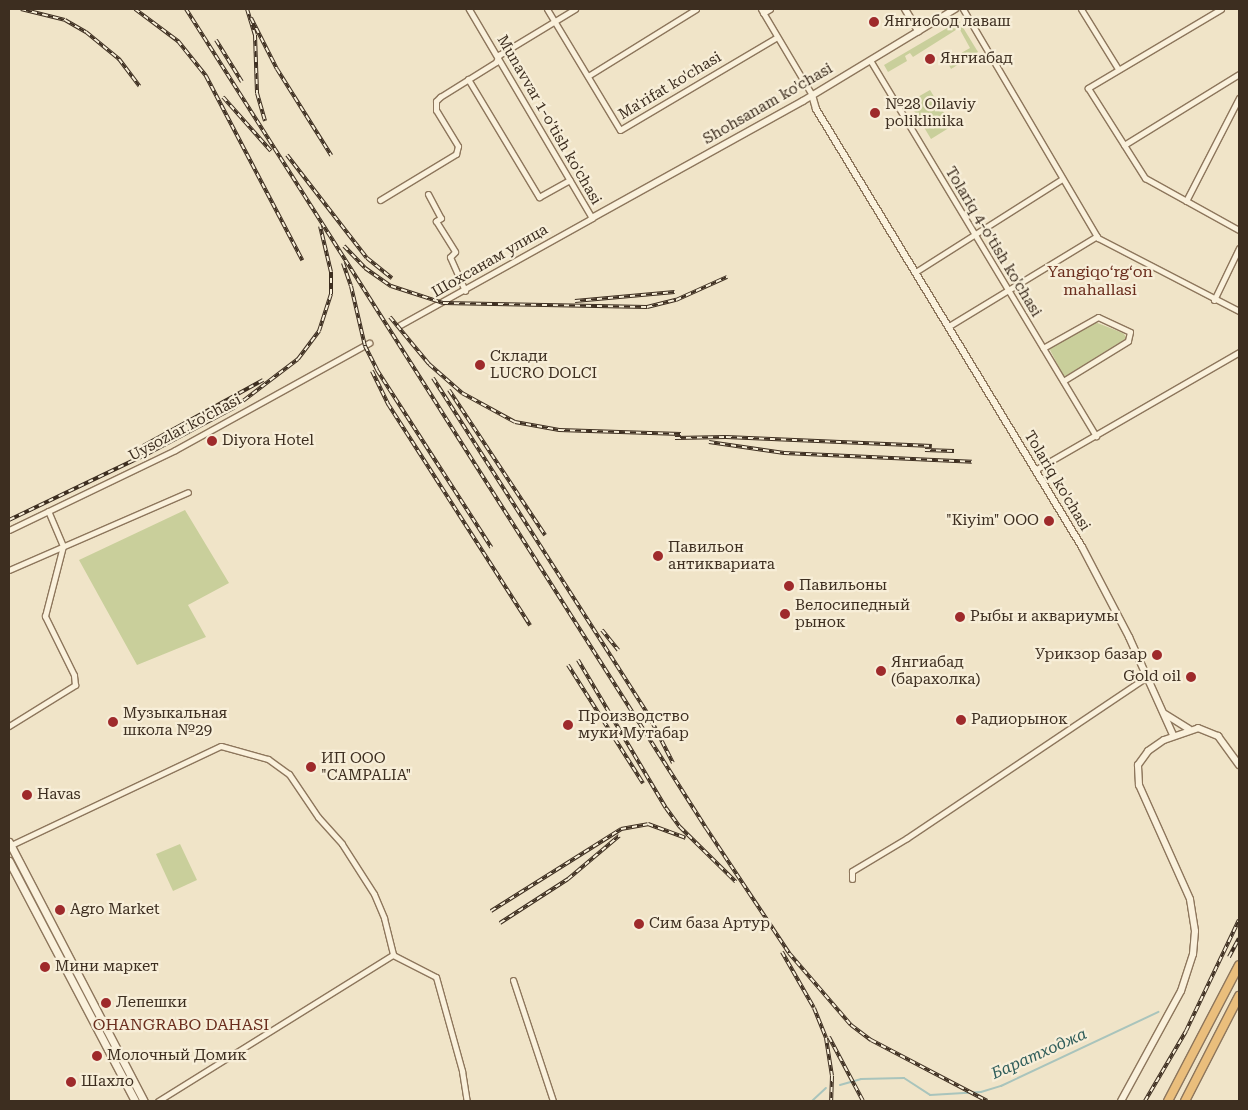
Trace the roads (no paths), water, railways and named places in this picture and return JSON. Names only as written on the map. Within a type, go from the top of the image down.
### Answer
[{"type":"highway","points":[[1168,1101],[1239,965]]},
{"type":"highway","points":[[1185,1101],[1239,996]]},
{"type":"main road","points":[[9,844],[135,1101]]},
{"type":"main road","points":[[9,861],[105,1038],[144,1101]]},
{"type":"street","name":"Munavvar 1-o'tish ko'chasi","points":[[469,9],[499,55],[592,218]]},
{"type":"street","name":"Ma'rifat ko'chasi","points":[[547,9],[620,130],[777,37]]},
{"type":"street","points":[[380,200],[456,154],[458,146],[437,113],[436,104],[440,96],[496,62],[499,55],[576,9]]},
{"type":"street","points":[[588,76],[696,9]]},
{"type":"street","points":[[762,11],[770,9]]},
{"type":"street","points":[[904,9],[918,31]]},
{"type":"street","name":"Shohsanam ko'chasi","points":[[592,218],[812,95],[955,9]]},
{"type":"street","points":[[963,9],[1097,236],[1214,300],[1239,311]]},
{"type":"street","points":[[1221,9],[1088,88],[1145,178],[1239,230]]},
{"type":"street","points":[[1084,10],[1118,69]]},
{"type":"street","name":"Tolariq ko'chasi","points":[[762,11],[812,95],[816,109],[917,271],[1082,547],[1147,677],[1173,735]]},
{"type":"street","name":"Tolariq 4-o'tish ko'chasi","points":[[870,60],[972,234],[1096,436]]},
{"type":"street","points":[[1124,145],[1239,74]]},
{"type":"street","points":[[468,79],[539,197],[570,180]]},
{"type":"street","points":[[1186,201],[1239,98]]},
{"type":"street","points":[[917,271],[972,234],[1062,179]]},
{"type":"street","points":[[428,194],[441,218],[436,220],[455,252],[450,257],[465,291]]},
{"type":"street","name":"Шохсанам улица","points":[[400,326],[592,218]]},
{"type":"street","points":[[949,326],[1097,236]]},
{"type":"street","points":[[1214,300],[1239,248]]},
{"type":"street","points":[[1043,348],[1098,317],[1130,332],[1128,341],[1063,381]]},
{"type":"street","name":"Uysozlar ko'chasi","points":[[9,530],[174,450],[370,344]]},
{"type":"street","points":[[1035,470],[1239,352]]},
{"type":"street","points":[[9,570],[188,492]]},
{"type":"street","points":[[9,726],[75,685],[74,675],[45,616],[63,546],[48,512]]},
{"type":"street","points":[[852,879],[852,871],[907,838],[1147,677]]},
{"type":"street","points":[[1163,712],[1189,729]]},
{"type":"street","points":[[1121,1101],[1181,991],[1193,954],[1195,923],[1190,899],[1137,778],[1137,768],[1146,753],[1173,735],[1189,729],[1203,728],[1215,733],[1239,765]]},
{"type":"street","points":[[9,844],[221,746],[268,759],[289,774],[318,817],[342,844],[374,894],[384,918],[393,955],[436,977],[460,1061],[467,1101]]},
{"type":"street","points":[[158,1101],[393,955]]},
{"type":"street","points":[[513,980],[553,1101]]},
{"type":"waterway","name":"Баратходжа","points":[[840,1085],[861,1079],[904,1078],[930,1095],[981,1092],[1001,1086],[1158,1012]]},
{"type":"waterway","name":"Баратходжа","points":[[812,1101],[826,1088]]},
{"type":"railway","points":[[21,9],[65,20],[86,32],[119,59],[139,86]]},
{"type":"railway","points":[[135,9],[178,41],[206,76],[302,260]]},
{"type":"railway","points":[[186,9],[706,828],[789,953],[851,1025],[871,1040],[987,1101]]},
{"type":"railway","points":[[247,9],[255,35],[257,93],[265,121]]},
{"type":"railway","points":[[251,18],[277,69],[331,155]]},
{"type":"railway","points":[[216,40],[242,82]]},
{"type":"railway","points":[[223,97],[271,151]]},
{"type":"railway","points":[[287,155],[367,258],[392,278]]},
{"type":"railway","points":[[9,520],[147,454],[235,407],[298,359],[319,331],[331,294],[331,272],[320,226]]},
{"type":"railway","points":[[344,246],[365,268],[391,286],[443,303],[647,307],[676,300],[727,277]]},
{"type":"railway","points":[[343,263],[351,286],[365,346],[377,370],[491,547]]},
{"type":"railway","points":[[575,301],[675,292]]},
{"type":"railway","points":[[390,317],[429,364],[462,393],[515,422],[559,430],[681,434]]},
{"type":"railway","points":[[372,371],[388,404],[530,625]]},
{"type":"railway","points":[[433,378],[647,712],[673,763]]},
{"type":"railway","points":[[143,446],[263,380]]},
{"type":"railway","points":[[449,390],[545,535]]},
{"type":"railway","points":[[675,438],[726,437],[932,446]]},
{"type":"railway","points":[[709,442],[784,453],[972,462]]},
{"type":"railway","points":[[925,450],[954,451]]},
{"type":"railway","points":[[602,630],[618,650]]},
{"type":"railway","points":[[578,660],[666,808],[680,827],[736,882]]},
{"type":"railway","points":[[568,665],[643,783]]},
{"type":"railway","points":[[491,911],[621,829],[648,824],[686,838]]},
{"type":"railway","points":[[500,923],[568,879],[619,836]]},
{"type":"railway","points":[[1145,1101],[1186,1031],[1239,920]]},
{"type":"railway","points":[[1229,957],[1239,938]]},
{"type":"railway","points":[[782,952],[814,1008],[826,1038],[832,1076],[831,1101]]},
{"type":"railway","points":[[829,1037],[863,1101]]},
{"type":"place","name":"Янгиобод лаваш","points":[[874,22]]},
{"type":"place","name":"Янгиабад","points":[[930,59]]},
{"type":"place","name":"№28 Oilaviy poliklinika","points":[[875,113]]},
{"type":"place","name":"Склади LUCRO DOLCI","points":[[480,365]]},
{"type":"place","name":"Diyora Hotel","points":[[212,441]]},
{"type":"place","name":"\"Kiyim\" ООО","points":[[1049,521]]},
{"type":"place","name":"Павильон антиквариата","points":[[658,556]]},
{"type":"place","name":"Павильоны","points":[[789,586]]},
{"type":"place","name":"Велосипедный рынок","points":[[785,614]]},
{"type":"place","name":"Рыбы и аквариумы","points":[[960,617]]},
{"type":"place","name":"Урикзор базар","points":[[1157,655]]},
{"type":"place","name":"Янгиабад (барахолка)","points":[[881,671]]},
{"type":"place","name":"Gold oil","points":[[1191,677]]},
{"type":"place","name":"Радиорынок","points":[[961,720]]},
{"type":"place","name":"Музыкальная школа №29","points":[[113,722]]},
{"type":"place","name":"Производство муки Мутабар","points":[[568,725]]},
{"type":"place","name":"ИП ООО \"CAMPALIA\"","points":[[311,767]]},
{"type":"place","name":"Havas","points":[[27,795]]},
{"type":"place","name":"Agro Market","points":[[60,910]]},
{"type":"place","name":"Сим база Артур","points":[[639,924]]},
{"type":"place","name":"Мини маркет","points":[[45,967]]},
{"type":"place","name":"Лепешки","points":[[106,1003]]},
{"type":"place","name":"Молочный Домик","points":[[97,1056]]},
{"type":"place","name":"Шахло","points":[[71,1082]]},
{"type":"district","name":"Yangiqoʻrgʻon mahallasi","points":[[1100,281]]},
{"type":"district","name":"OHANGRABO DAHASI","points":[[181,1025]]}]
